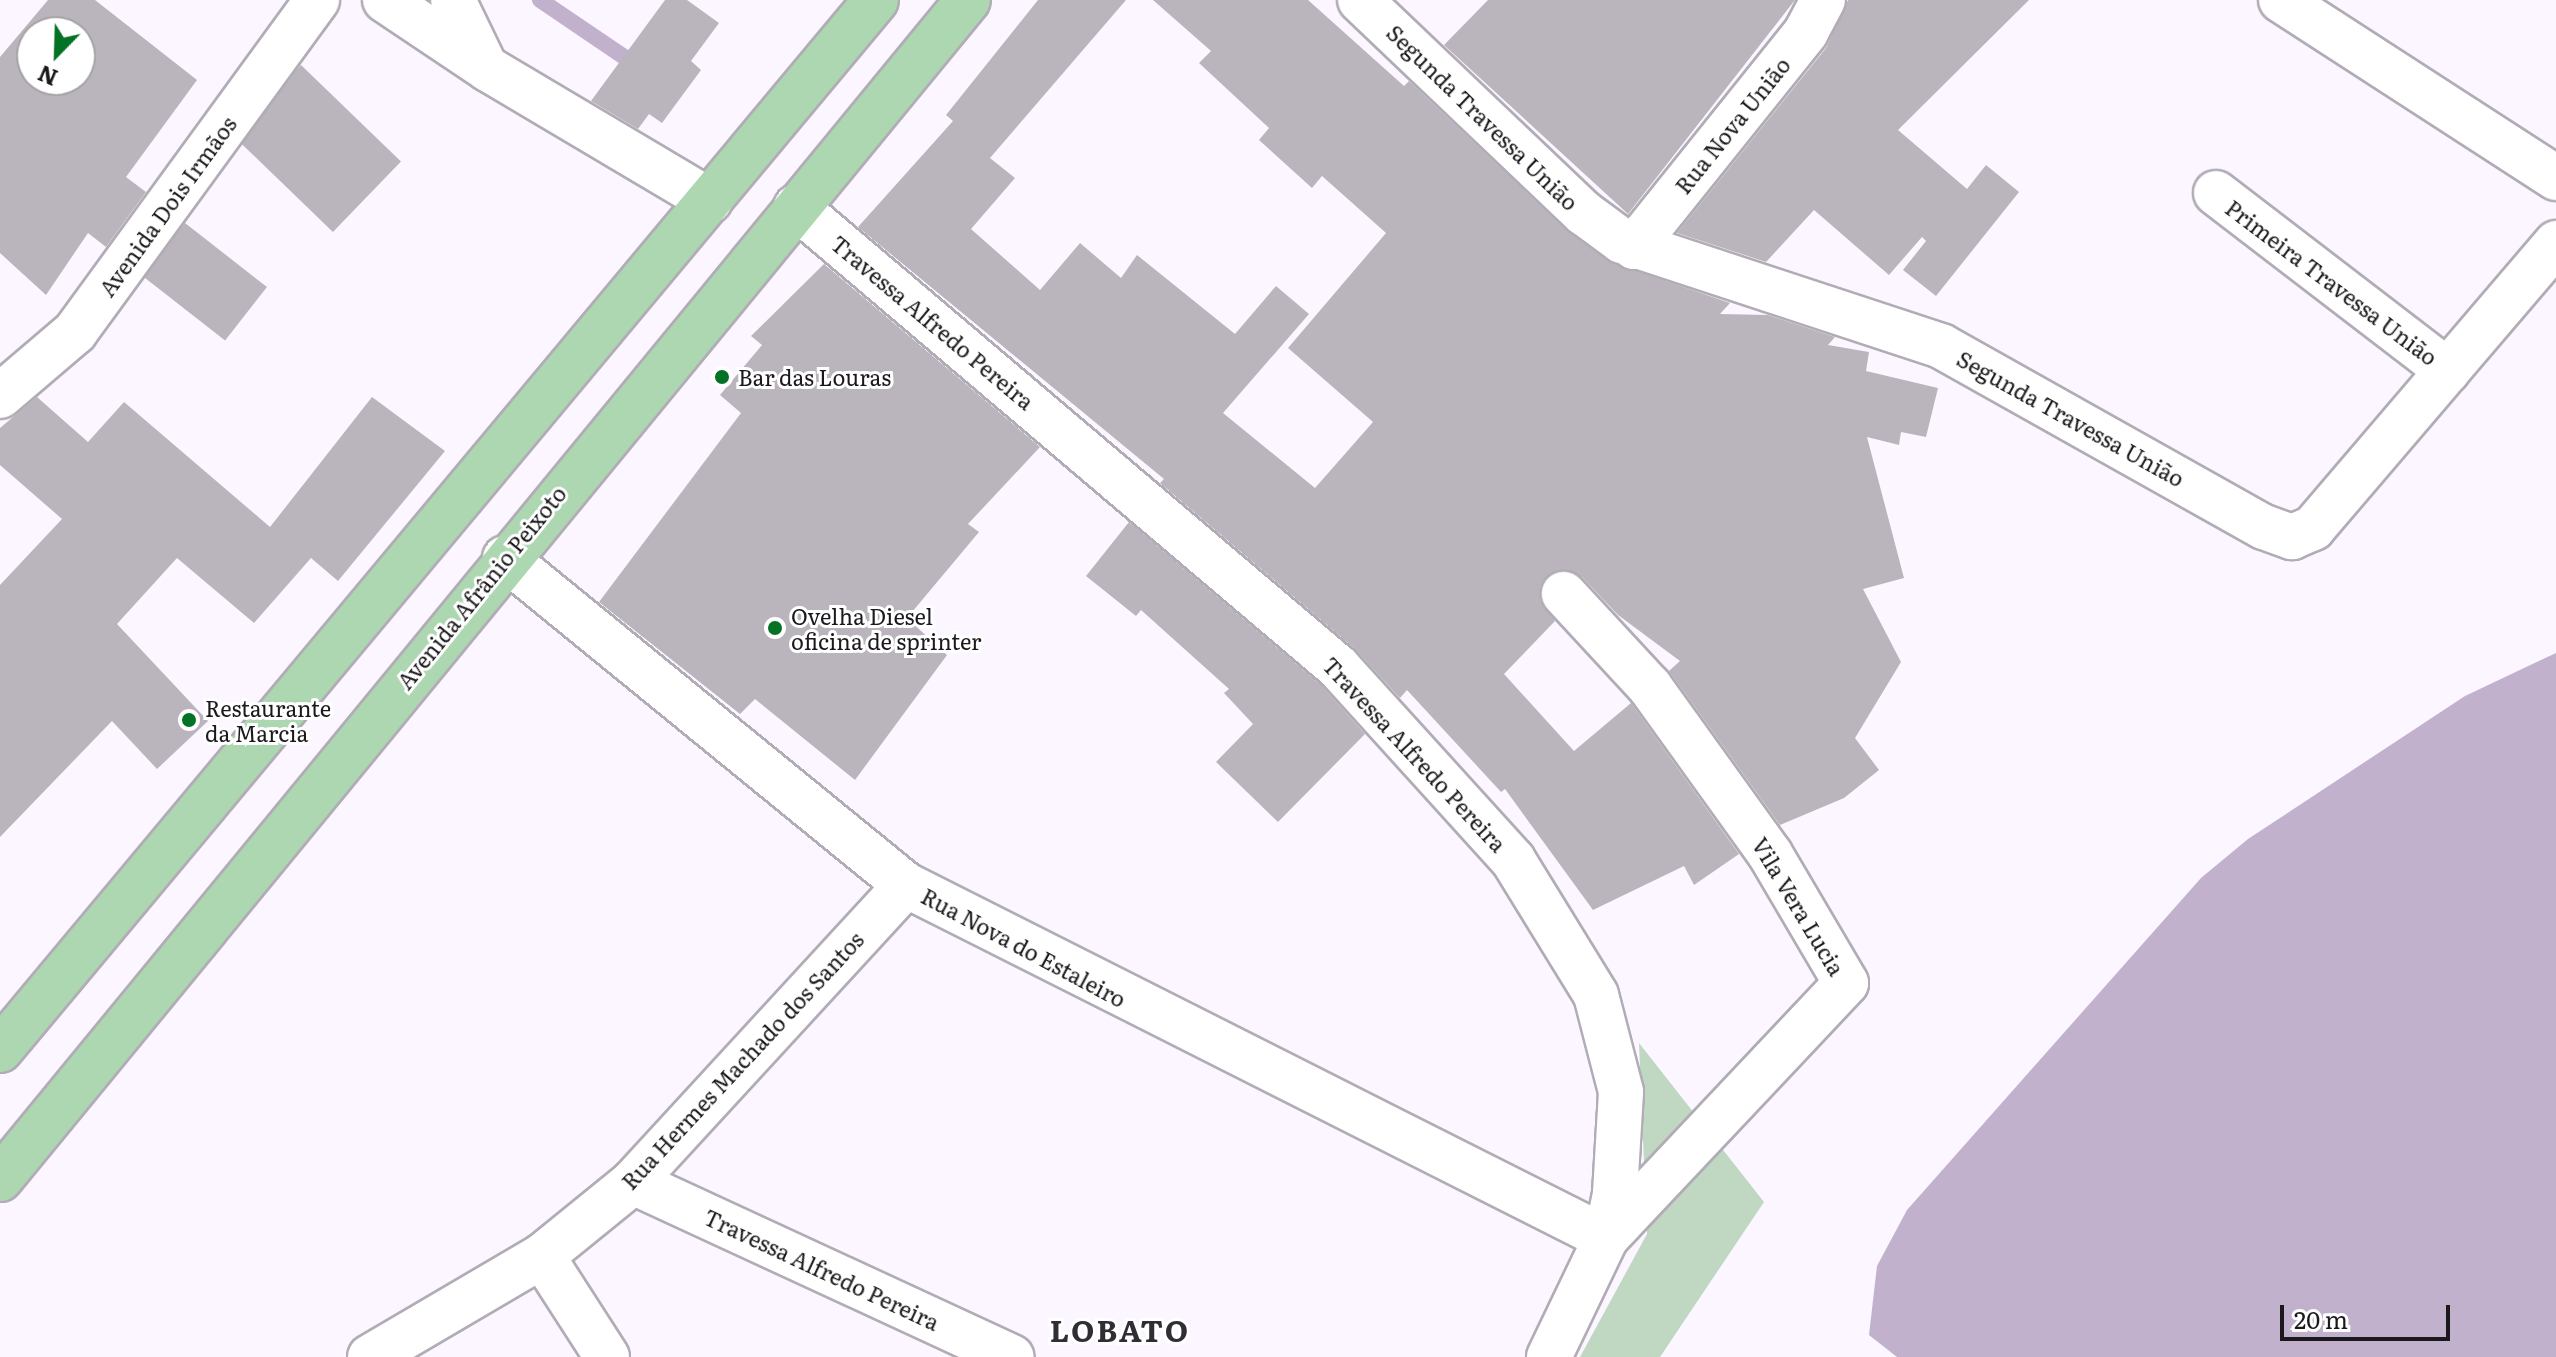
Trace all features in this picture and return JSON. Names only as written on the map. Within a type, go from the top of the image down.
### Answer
[{"type":"main road","points":[[0,1050],[876,0]]},
{"type":"main road","name":"Avenida Afrânio Peixoto","points":[[0,1179],[505,558],[968,0]]},
{"type":"street","name":"Avenida Dois Irmãos","points":[[0,396],[75,332],[317,0]]},
{"type":"street","points":[[385,0],[488,69],[710,201]]},
{"type":"street","points":[[453,0],[488,69]]},
{"type":"street","name":"Segunda Travessa União","points":[[1360,0],[1584,213],[1634,247],[1941,346],[2264,527],[2292,537],[2313,528],[2556,243]]},
{"type":"street","name":"Rua Nova União","points":[[1634,247],[1806,32],[1823,0]]},
{"type":"street","points":[[2281,0],[2556,178]]},
{"type":"street","name":"Primeira Travessa União","points":[[2216,193],[2448,371]]},
{"type":"street","name":"Travessa Alfredo Pereira","points":[[796,207],[1338,667],[1513,860],[1596,995],[1611,1038],[1621,1092],[1615,1194],[1606,1238],[1549,1357]]},
{"type":"street","name":"Rua Nova do Estaleiro","points":[[505,558],[906,885],[1606,1238]]},
{"type":"street","name":"Vila Vera Lucia","points":[[1564,594],[1650,687],[1770,854],[1846,983],[1606,1238]]},
{"type":"street","name":"Rua Hermes Machado dos Santos","points":[[370,1357],[542,1256],[633,1182],[906,885]]},
{"type":"street","name":"Travessa Alfredo Pereira","points":[[633,1182],[1011,1357]]},
{"type":"street","points":[[542,1256],[607,1357]]},
{"type":"green space","points":[[1639,1043],[1764,1202],[1660,1357],[1580,1357],[1647,1234]]},
{"type":"shaded area","points":[[2556,653],[2556,1357],[1897,1357],[1869,1335],[1877,1266],[1907,1210],[2201,878],[2248,839],[2465,696]]},
{"type":"building","points":[[48,0],[95,0],[197,80],[126,177],[146,192],[106,247],[88,233],[46,295],[0,253],[0,57],[16,38],[16,96],[96,96],[96,16],[35,16]]},
{"type":"building","points":[[665,0],[687,0],[719,23],[691,61],[701,70],[662,123],[649,114],[638,129],[591,101]]},
{"type":"building","points":[[1038,0],[1126,0],[990,158],[1015,178],[971,229],[1040,290],[1080,243],[1121,278],[1137,255],[1235,334],[1276,286],[1309,314],[1223,413],[1315,488],[1373,422],[1288,348],[1386,233],[1322,176],[1312,188],[1259,140],[1269,128],[1199,63],[1211,51],[1153,0],[1308,0],[1404,86],[1409,81],[1567,231],[1608,261],[1730,303],[1720,314],[1768,315],[1835,337],[1828,345],[1869,352],[1866,371],[1938,388],[1926,437],[1901,432],[1899,445],[1867,437],[1904,578],[1863,589],[1901,662],[1855,738],[1879,770],[1844,798],[1780,825],[1669,671],[1680,661],[1618,615],[1582,577],[1558,570],[1540,587],[1540,600],[1555,621],[1504,674],[1574,751],[1631,703],[1739,854],[1694,885],[1684,866],[1593,910],[1505,789],[1501,792],[1407,690],[1400,698],[1354,648],[1160,483],[1164,479],[858,227],[953,121],[946,115]]},
{"type":"building","points":[[1488,0],[1795,0],[1628,214],[1444,45]]},
{"type":"building","points":[[1848,0],[2029,0],[1898,130],[1967,189],[1986,165],[2019,192],[1936,296],[1903,270],[1926,241],[1922,237],[1889,275],[1814,210],[1766,262],[1677,233],[1826,48]]},
{"type":"building","points":[[301,65],[401,162],[333,232],[233,135]]},
{"type":"building","points":[[185,223],[267,287],[225,341],[143,277]]},
{"type":"building","points":[[824,264],[1040,447],[968,524],[979,532],[907,618],[947,655],[855,780],[755,699],[740,714],[599,602],[741,413],[720,395],[762,345],[751,336]]},
{"type":"building","points":[[37,397],[88,442],[124,402],[270,527],[372,397],[445,451],[338,581],[311,558],[254,623],[177,558],[117,624],[208,721],[157,769],[112,721],[0,837],[0,585],[62,519],[0,465],[0,428]]},
{"type":"building","points":[[1129,522],[1321,685],[1365,734],[1278,822],[1216,762],[1253,724],[1224,693],[1229,689],[1141,610],[1136,616],[1086,576]]},
{"type":"waterway","points":[[540,0],[630,61]]},
{"type":"place","name":"Bar das Louras","points":[[722,377]]},
{"type":"place","name":"Ovelha Diesel oficina de sprinter","points":[[775,628]]},
{"type":"place","name":"Restaurante da Marcia","points":[[189,720]]},
{"type":"district","name":"LOBATO","points":[[1120,1329]]}]
